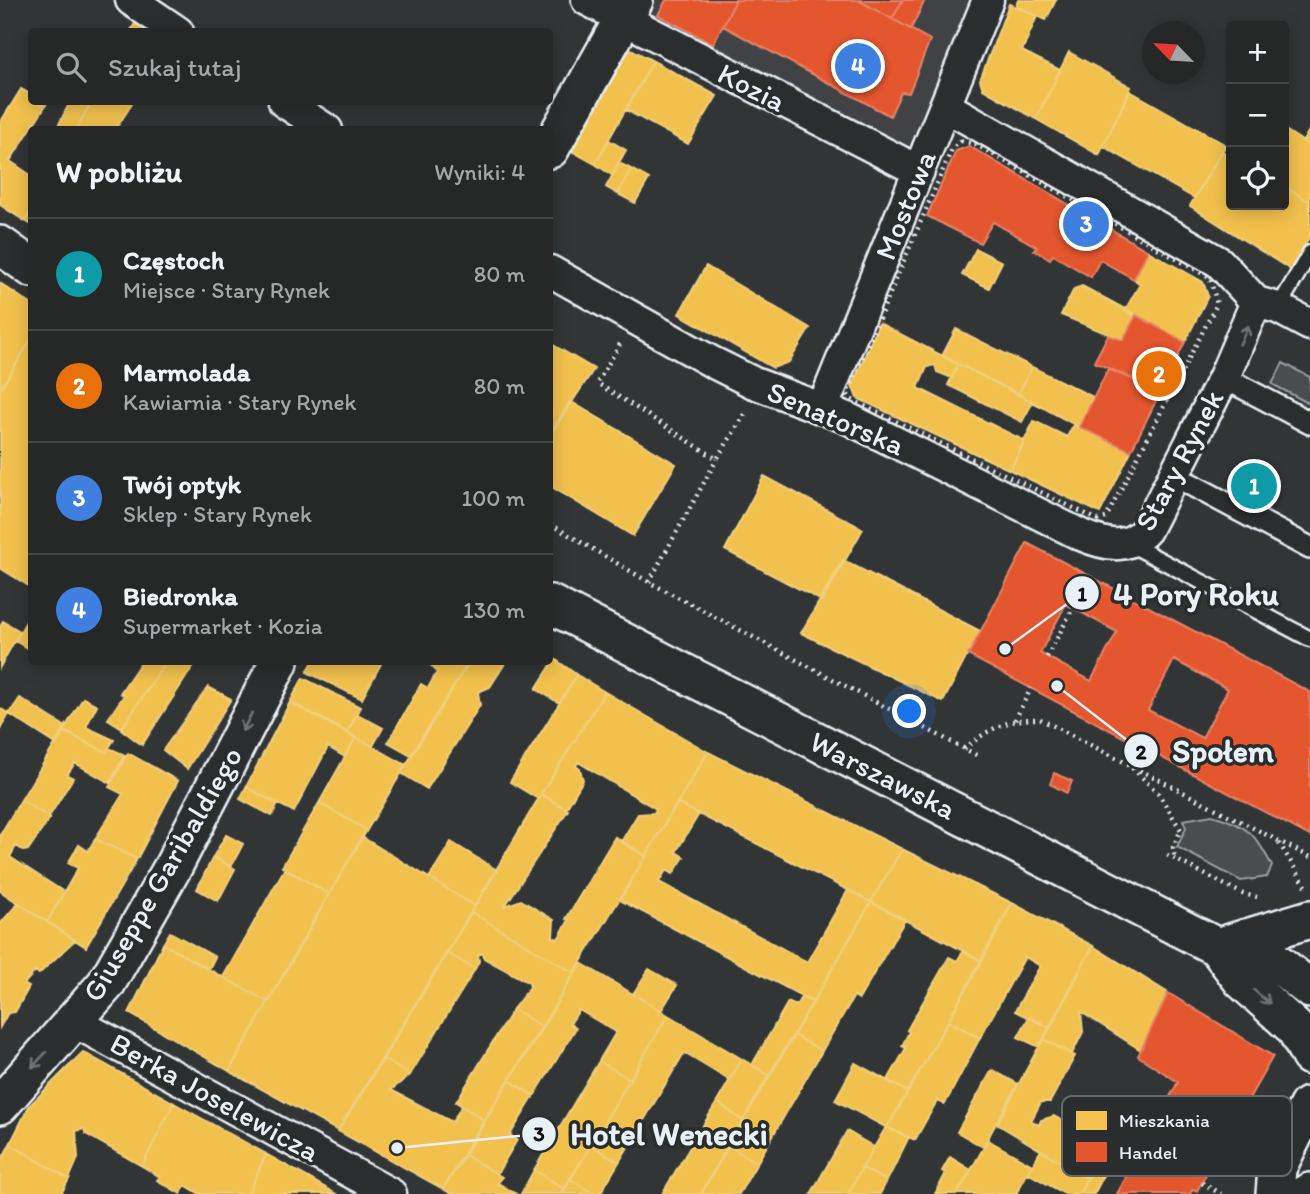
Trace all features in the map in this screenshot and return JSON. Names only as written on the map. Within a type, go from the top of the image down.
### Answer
[{"type":"street","points":[[131,0],[172,28]]},
{"type":"street","name":"Kozia","points":[[587,0],[628,10],[919,171]]},
{"type":"street","name":"Mostowa","points":[[822,409],[988,0]]},
{"type":"street","points":[[553,144],[628,10]]},
{"type":"street","points":[[289,105],[321,126]]},
{"type":"street","points":[[945,106],[1219,262],[1267,305],[1310,325]]},
{"type":"street","points":[[0,246],[28,265]]},
{"type":"street","name":"Senatorska","points":[[553,273],[754,383],[847,418],[1098,542],[1130,544]]},
{"type":"street","name":"Stary Rynek","points":[[1130,544],[1146,530],[1252,317],[1267,305]]},
{"type":"street","points":[[1238,385],[1310,423]]},
{"type":"street","points":[[1190,484],[1310,548]]},
{"type":"street","name":"Warszawska","points":[[553,605],[1231,943],[1310,989]]},
{"type":"street","name":"Giuseppe Garibaldiego","points":[[0,1105],[106,984],[139,928],[277,665]]},
{"type":"street","points":[[1231,943],[1310,919]]},
{"type":"street","name":"Warszawska","points":[[1231,943],[1241,980],[1295,1028],[1310,1056]]},
{"type":"street","name":"Berka Joselewicza","points":[[75,1022],[391,1194]]},
{"type":"street","points":[[1292,1136],[1309,1100]]},
{"type":"street","points":[[1275,1194],[1276,1176]]},
{"type":"lane","points":[[1267,305],[1310,253]]},
{"type":"lane","name":"Stary Rynek","points":[[1130,544],[1310,639]]},
{"type":"path","points":[[961,141],[975,144],[1210,278],[1215,288],[1217,304],[1106,518],[1098,520],[850,399],[849,386],[952,149],[961,141]]},
{"type":"path","points":[[649,582],[717,459]]},
{"type":"path","points":[[553,526],[649,582],[980,757]]},
{"type":"path","points":[[1047,657],[1073,608]]},
{"type":"path","points":[[1014,720],[1031,688]]},
{"type":"path","points":[[964,749],[984,732],[1014,720],[1040,719],[1310,857]]},
{"type":"path","points":[[1128,764],[1158,793],[1181,830],[1173,847],[1175,859]]},
{"type":"path","points":[[1276,840],[1294,862],[1310,894]]},
{"type":"path","points":[[1167,855],[1243,894],[1263,898]]},
{"type":"path","points":[[1202,1183],[1221,1194]]},
{"type":"shaded area","points":[[648,0],[972,0],[916,139],[906,147],[895,148],[645,18]]},
{"type":"shaded area","points":[[1283,363],[1310,377],[1310,404],[1272,384]]},
{"type":"shaded area","points":[[1212,815],[1242,827],[1255,838],[1272,866],[1267,877],[1241,881],[1177,847],[1186,828],[1183,820]]},
{"type":"building: Mieszkania","points":[[1018,0],[1056,0],[1046,20],[1016,6]]},
{"type":"building: Mieszkania","points":[[1009,4],[1037,16],[1022,51],[1060,70],[1036,119],[983,89],[980,80]]},
{"type":"building: Mieszkania","points":[[627,47],[653,61],[595,164],[570,150]]},
{"type":"building: Mieszkania","points":[[1069,52],[1131,87],[1099,155],[1036,119]]},
{"type":"building: Mieszkania","points":[[653,61],[717,96],[688,144],[626,110]]},
{"type":"building: Mieszkania","points":[[21,89],[28,93],[28,105],[46,105],[32,126],[28,126],[28,133],[10,161],[28,173],[28,216],[25,221],[0,205],[0,123]]},
{"type":"building: Mieszkania","points":[[1130,91],[1226,145],[1194,198],[1103,146]]},
{"type":"building: Mieszkania","points":[[68,105],[89,105],[78,126],[58,126]]},
{"type":"building: Mieszkania","points":[[89,105],[131,105],[118,126],[78,126]]},
{"type":"building: Mieszkania","points":[[1310,129],[1310,146],[1303,141]]},
{"type":"building: Mieszkania","points":[[1289,132],[1310,146],[1310,202],[1289,189]]},
{"type":"building: Mieszkania","points":[[609,140],[626,150],[612,175],[595,164]]},
{"type":"building: Mieszkania","points":[[1222,151],[1226,153],[1226,210],[1289,210],[1289,189],[1310,202],[1310,236],[1291,270],[1190,206]]},
{"type":"building: Mieszkania","points":[[619,163],[631,169],[618,194],[606,187]]},
{"type":"building: Mieszkania","points":[[631,169],[649,179],[635,203],[618,194]]},
{"type":"building: Mieszkania","points":[[976,249],[1002,262],[989,288],[962,275]]},
{"type":"building: Mieszkania","points":[[1148,251],[1203,282],[1208,296],[1185,342],[1125,310],[1140,284],[1134,279]]},
{"type":"building: Mieszkania","points":[[706,266],[810,328],[789,362],[773,368],[679,314]]},
{"type":"building: Mieszkania","points":[[0,283],[28,302],[28,344],[0,390]]},
{"type":"building: Mieszkania","points":[[1082,286],[1136,315],[1123,340],[1061,315],[1074,289]]},
{"type":"building: Mieszkania","points":[[879,323],[958,364],[952,378],[937,372],[935,365],[927,367],[918,388],[1025,441],[1010,470],[857,398],[852,385]]},
{"type":"building: Mieszkania","points":[[956,329],[1032,367],[1018,394],[942,356]]},
{"type":"building: Mieszkania","points":[[28,344],[28,586],[0,568],[0,390]]},
{"type":"building: Mieszkania","points":[[553,345],[594,369],[553,430]]},
{"type":"building: Mieszkania","points":[[958,364],[1033,402],[1022,422],[948,385]]},
{"type":"building: Mieszkania","points":[[1032,367],[1093,397],[1079,427],[1018,394]]},
{"type":"building: Mieszkania","points":[[570,401],[676,464],[633,536],[553,488],[553,430]]},
{"type":"building: Mieszkania","points":[[1034,421],[1067,437],[1073,425],[1131,451],[1100,513],[1010,470]]},
{"type":"building: Mieszkania","points":[[764,476],[863,529],[822,601],[725,550]]},
{"type":"building: Mieszkania","points":[[843,560],[980,631],[943,702],[801,633]]},
{"type":"building: Mieszkania","points":[[28,618],[28,649],[15,641]]},
{"type":"building: Mieszkania","points":[[3,621],[20,631],[0,667],[0,627]]},
{"type":"building: Mieszkania","points":[[555,659],[577,675],[559,703],[536,689]]},
{"type":"building: Mieszkania","points":[[139,665],[164,665],[122,728],[108,719],[124,695],[120,693]]},
{"type":"building: Mieszkania","points":[[164,665],[194,665],[142,745],[121,729]]},
{"type":"building: Mieszkania","points":[[311,665],[380,665],[362,699],[307,672]]},
{"type":"building: Mieszkania","points":[[431,665],[467,665],[411,755],[388,742],[421,684],[428,688],[437,672]]},
{"type":"building: Mieszkania","points":[[467,665],[504,665],[490,687],[478,692],[480,705],[427,789],[401,773]]},
{"type":"building: Mieszkania","points":[[577,675],[605,692],[538,799],[510,782]]},
{"type":"building: Mieszkania","points":[[303,678],[360,707],[347,733],[290,702]]},
{"type":"building: Mieszkania","points":[[208,687],[231,699],[187,769],[163,750]]},
{"type":"building: Mieszkania","points":[[605,692],[708,752],[646,856],[621,842],[638,814],[654,813],[656,809],[578,762],[576,766],[580,769],[583,780],[566,809],[541,794]]},
{"type":"building: Mieszkania","points":[[20,698],[66,727],[56,744],[9,714]]},
{"type":"building: Mieszkania","points":[[83,698],[97,705],[86,727],[114,740],[106,752],[63,731]]},
{"type":"building: Mieszkania","points":[[290,702],[356,737],[345,757],[328,747],[294,812],[246,787]]},
{"type":"building: Mieszkania","points":[[0,708],[9,714],[0,730]]},
{"type":"building: Mieszkania","points":[[357,714],[383,728],[373,746],[347,733]]},
{"type":"building: Mieszkania","points":[[63,731],[106,752],[109,748],[125,755],[110,783],[75,763],[67,775],[73,778],[49,817],[21,800]]},
{"type":"building: Mieszkania","points":[[356,737],[406,765],[367,830],[319,803]]},
{"type":"building: Mieszkania","points":[[708,752],[902,849],[871,902],[677,803]]},
{"type":"building: Mieszkania","points":[[128,753],[178,781],[137,859],[95,839],[123,794],[109,787]]},
{"type":"building: Mieszkania","points":[[246,787],[278,804],[272,816],[240,799]]},
{"type":"building: Mieszkania","points":[[541,794],[568,810],[505,906],[521,900],[554,920],[553,937],[558,939],[569,920],[566,919],[615,837],[646,856],[574,973],[471,912]]},
{"type":"building: Mieszkania","points":[[21,800],[50,818],[28,850],[24,851],[16,846],[10,857],[64,892],[47,922],[0,891],[0,835]]},
{"type":"building: Mieszkania","points":[[319,803],[367,830],[329,894],[282,867]]},
{"type":"building: Mieszkania","points":[[677,803],[699,814],[676,852],[684,857],[673,874],[666,870],[659,882],[807,962],[848,890],[871,902],[813,1002],[620,900]]},
{"type":"building: Mieszkania","points":[[226,835],[243,844],[231,867],[213,857]]},
{"type":"building: Mieszkania","points":[[362,837],[475,906],[338,1131],[229,1071]]},
{"type":"building: Mieszkania","points":[[95,839],[137,859],[86,947],[47,922],[78,868],[68,863],[79,845],[88,851]]},
{"type":"building: Mieszkania","points":[[451,842],[497,870],[475,906],[429,878]]},
{"type":"building: Mieszkania","points":[[902,849],[1012,903],[982,961],[871,902]]},
{"type":"building: Mieszkania","points":[[213,857],[235,869],[218,901],[197,889]]},
{"type":"building: Mieszkania","points":[[285,868],[329,894],[268,1002],[223,977]]},
{"type":"building: Mieszkania","points":[[871,902],[905,920],[859,999],[854,996],[822,1051],[794,1035]]},
{"type":"building: Mieszkania","points":[[18,903],[75,940],[39,974],[35,971],[24,984],[29,987],[15,1012],[8,1013],[0,1027],[0,924]]},
{"type":"building: Mieszkania","points":[[1012,903],[1093,946],[1050,1028],[1015,1011],[1040,966],[1025,957],[980,1038],[948,1021]]},
{"type":"building: Mieszkania","points":[[471,912],[574,973],[543,1027],[513,1009],[530,987],[529,983],[484,958],[483,953],[478,955],[479,961],[475,969],[447,953]]},
{"type":"building: Mieszkania","points":[[170,932],[215,957],[209,969],[163,944]]},
{"type":"building: Mieszkania","points":[[163,944],[268,1002],[229,1071],[129,1013]]},
{"type":"building: Mieszkania","points":[[1093,946],[1168,993],[1141,1050],[1081,1012],[1083,1032],[1072,1054],[1043,1039]]},
{"type":"building: Mieszkania","points":[[963,951],[982,961],[908,1092],[888,1080],[906,1048],[902,1046],[909,1032],[907,1030],[949,957],[957,961]]},
{"type":"building: Mieszkania","points":[[447,953],[475,969],[410,1075],[383,1059]]},
{"type":"building: Mieszkania","points":[[581,963],[668,1015],[630,1079],[599,1061],[616,1032],[579,1010],[570,1024],[576,1028],[534,1096],[509,1080]]},
{"type":"building: Mieszkania","points":[[649,969],[677,985],[661,1011],[633,994]]},
{"type":"building: Mieszkania","points":[[801,997],[813,1002],[769,1075],[752,1065],[788,1002],[796,1006]]},
{"type":"building: Mieszkania","points":[[513,1009],[543,1027],[484,1120],[456,1102]]},
{"type":"building: Mieszkania","points":[[668,1015],[742,1059],[729,1080],[684,1053],[619,1162],[591,1145]]},
{"type":"building: Mieszkania","points":[[1029,1017],[1050,1028],[1039,1047],[1018,1037]]},
{"type":"building: Mieszkania","points":[[948,1021],[980,1038],[945,1104],[937,1101],[915,1140],[887,1128]]},
{"type":"building: Mieszkania","points":[[794,1035],[822,1051],[757,1163],[728,1146]]},
{"type":"building: Mieszkania","points":[[1043,1039],[1075,1056],[1050,1102],[1041,1102],[1031,1121],[1039,1125],[1041,1120],[1054,1116],[1062,1121],[1062,1163],[997,1124]]},
{"type":"building: Mieszkania","points":[[83,1052],[174,1103],[142,1166],[86,1134],[84,1129],[76,1131],[78,1158],[69,1179],[10,1144],[29,1106]]},
{"type":"building: Mieszkania","points":[[383,1059],[410,1075],[391,1090],[452,1122],[462,1106],[484,1120],[443,1189],[338,1131]]},
{"type":"building: Mieszkania","points":[[742,1059],[769,1075],[743,1121],[717,1102]]},
{"type":"building: Mieszkania","points":[[599,1061],[630,1079],[565,1189],[534,1170]]},
{"type":"building: Mieszkania","points":[[855,1063],[908,1092],[887,1128],[835,1100]]},
{"type":"building: Mieszkania","points":[[992,1070],[1018,1084],[983,1147],[957,1132]]},
{"type":"building: Mieszkania","points":[[509,1080],[534,1096],[510,1135],[517,1140],[497,1174],[465,1155]]},
{"type":"building: Mieszkania","points":[[717,1102],[743,1121],[701,1194],[662,1194]]},
{"type":"building: Mieszkania","points":[[174,1103],[266,1154],[248,1194],[200,1194],[185,1185],[181,1194],[157,1180],[160,1177],[142,1166]]},
{"type":"building: Mieszkania","points":[[886,1127],[909,1137],[887,1181],[862,1168]]},
{"type":"building: Mieszkania","points":[[847,1131],[874,1147],[848,1194],[811,1194]]},
{"type":"building: Mieszkania","points":[[988,1140],[1032,1165],[1016,1194],[957,1194]]},
{"type":"building: Mieszkania","points":[[10,1144],[69,1179],[61,1194],[0,1194],[0,1163]]},
{"type":"building: Mieszkania","points":[[591,1145],[619,1162],[600,1194],[594,1194],[570,1179]]},
{"type":"building: Mieszkania","points":[[728,1146],[757,1163],[739,1194],[701,1194]]},
{"type":"building: Mieszkania","points":[[1041,1150],[1062,1163],[1062,1176],[1087,1178],[1079,1194],[1065,1194],[1028,1173]]},
{"type":"building: Mieszkania","points":[[266,1154],[307,1177],[336,1194],[248,1194]]},
{"type":"building: Mieszkania","points":[[465,1155],[502,1177],[498,1183],[516,1194],[452,1194],[443,1189]]},
{"type":"building: Mieszkania","points":[[950,1157],[971,1170],[957,1194],[935,1194],[946,1173],[942,1171]]},
{"type":"building: Mieszkania","points":[[862,1168],[887,1181],[880,1194],[848,1194]]},
{"type":"building: Mieszkania","points":[[534,1170],[565,1189],[561,1194],[521,1194]]},
{"type":"building: Mieszkania","points":[[1089,1176],[1103,1177],[1094,1194],[1079,1194]]},
{"type":"building: Mieszkania","points":[[570,1179],[589,1191],[588,1194],[561,1194]]},
{"type":"building: Handel","points":[[666,0],[736,0],[713,44],[658,15]]},
{"type":"building: Handel","points":[[736,0],[858,0],[930,40],[909,93],[901,92],[890,116],[723,26]]},
{"type":"building: Handel","points":[[858,0],[903,0],[892,19]]},
{"type":"building: Handel","points":[[903,0],[925,0],[911,29],[892,19]]},
{"type":"building: Handel","points":[[969,146],[1148,251],[1134,279],[1100,260],[1091,277],[1053,255],[1050,259],[1034,250],[1037,247],[993,222],[980,243],[927,216],[956,151]]},
{"type":"building: Handel","points":[[1136,315],[1185,342],[1161,391],[1094,362],[1108,335],[1123,340]]},
{"type":"building: Handel","points":[[1108,369],[1161,391],[1131,451],[1079,427]]},
{"type":"building: Handel","points":[[1027,543],[1310,692],[1310,836],[968,655]],"holes":[[[1066,604],[1117,632],[1091,681],[1040,653]],[[1174,660],[1228,689],[1202,738],[1148,710]]]},
{"type":"building: Handel","points":[[1054,773],[1072,781],[1067,793],[1050,784]]},
{"type":"building: Handel","points":[[1168,993],[1273,1056],[1250,1096],[1170,1096],[1178,1082],[1138,1056]]},
{"type":"building: Handel","points":[[1127,1176],[1205,1176],[1197,1191],[1193,1189],[1190,1194],[1117,1194]]},
{"type":"place","name":"Biedronka","points":[[858,66]]},
{"type":"place","name":"Twój optyk","points":[[1086,224]]},
{"type":"place","name":"Marmolada","points":[[1159,374]]},
{"type":"place","name":"Częstoch","points":[[1254,486]]},
{"type":"place","name":"4 Pory Roku","points":[[1005,649]]},
{"type":"place","name":"Społem","points":[[1057,686]]},
{"type":"place","name":"Hotel Wenecki","points":[[397,1148]]}]
